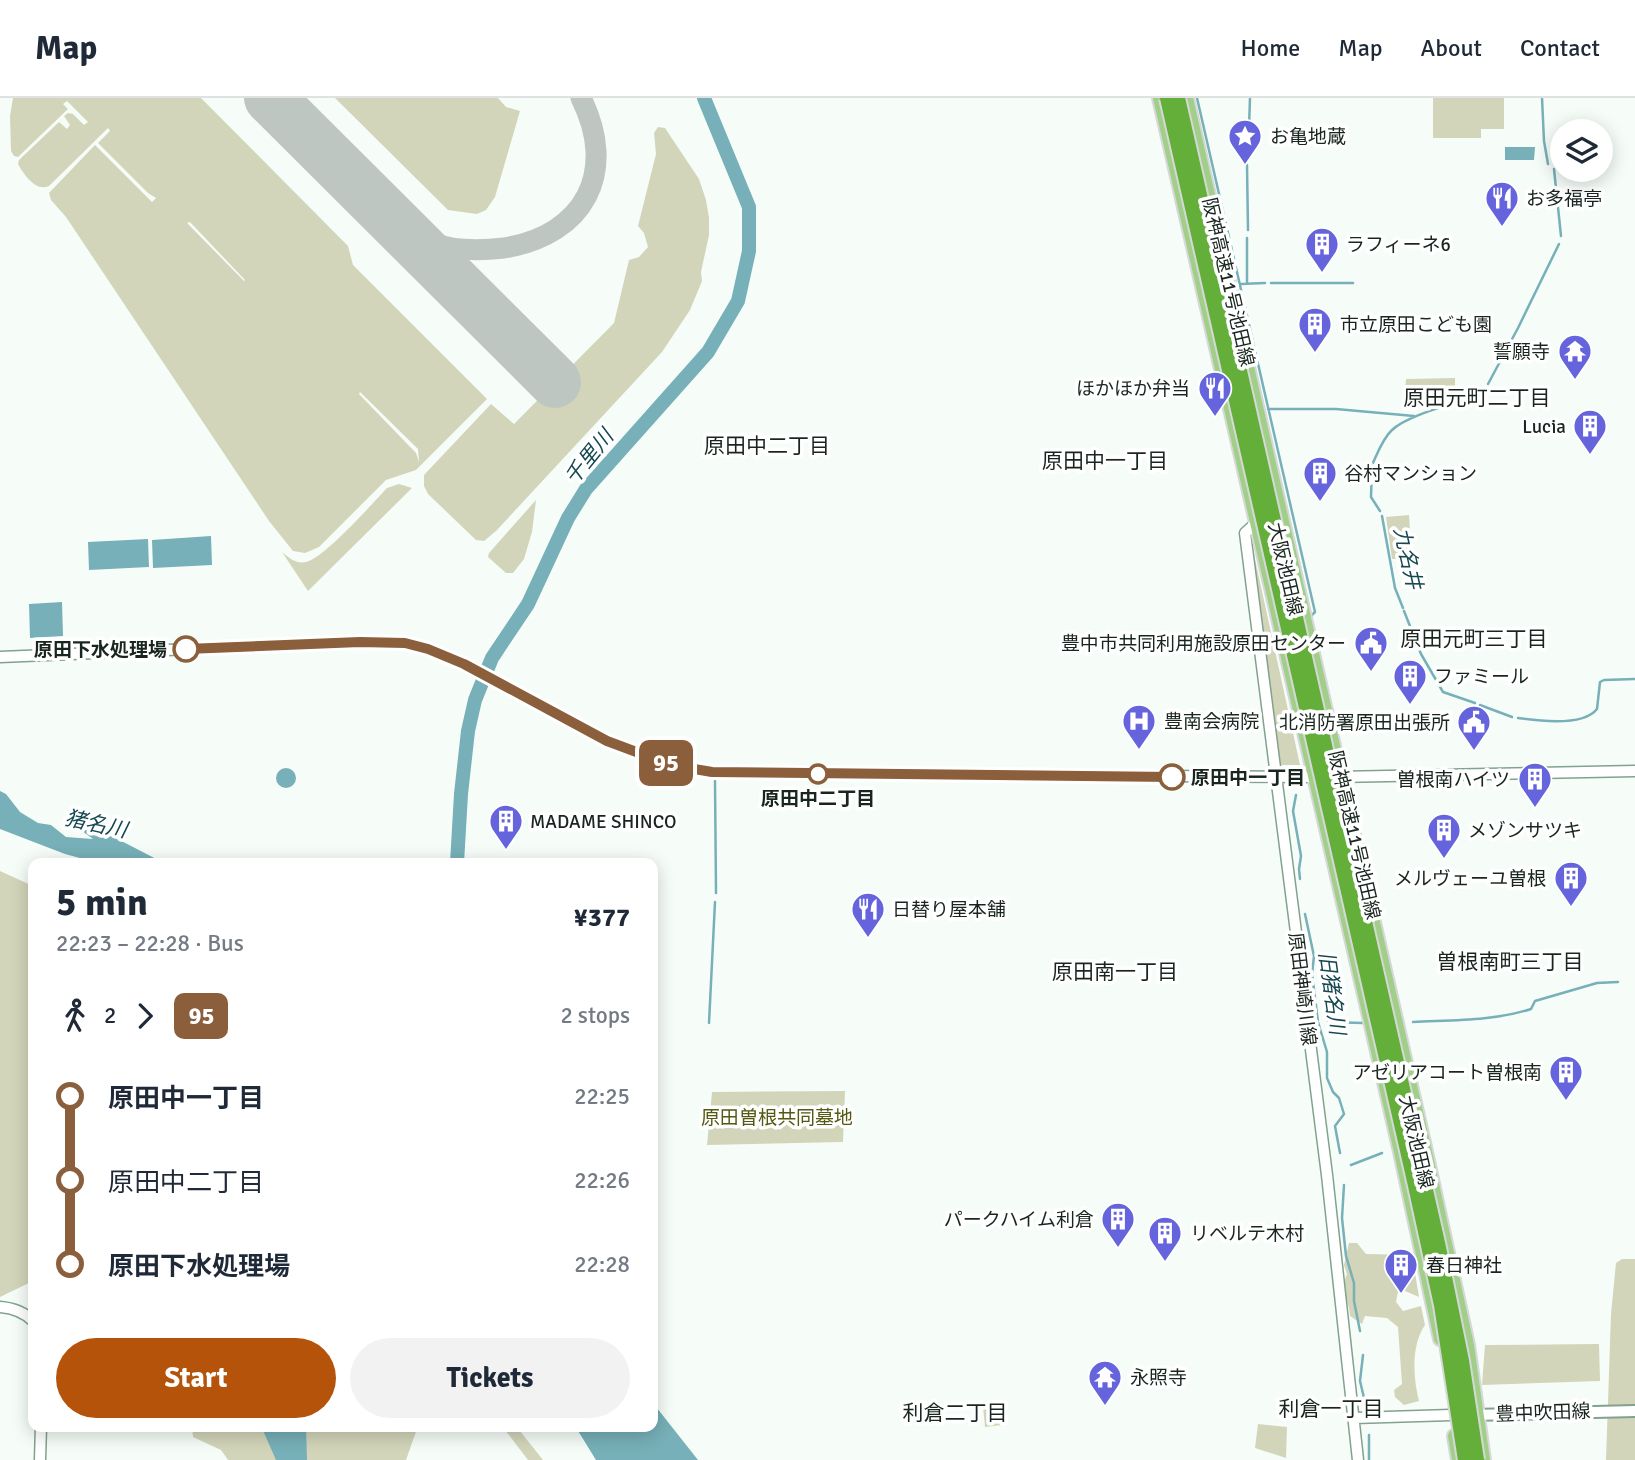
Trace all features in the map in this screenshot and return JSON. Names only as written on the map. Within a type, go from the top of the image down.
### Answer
[{"type":"highway","name":"阪神高速11号池田線","points":[[1167,98],[1423,1222],[1445,1328],[1465,1460]]},
{"type":"highway","name":"阪神高速11号池田線","points":[[1178,98],[1444,1267],[1462,1361],[1476,1460]]},
{"type":"main road","name":"大阪池田線","points":[[1158,98],[1432,1300],[1458,1460]]},
{"type":"main road","name":"大阪池田線","points":[[1187,98],[1448,1251],[1468,1345],[1485,1460]]},
{"type":"main road","name":"豊中吹田線","points":[[1451,1415],[1635,1411]]},
{"type":"street","name":"原田神崎川線","points":[[1256,523],[1245,533],[1327,1175],[1358,1460]]},
{"type":"street","points":[[0,657],[405,643],[428,649],[470,668],[607,741],[671,765],[712,772],[1276,778],[1635,771]]},
{"type":"street","points":[[0,1307],[28,1316]]},
{"type":"street","points":[[1353,1418],[1451,1415]]},
{"type":"street","points":[[40,1460],[41,1432]]},
{"type":"green space","points":[[13,98],[201,98],[348,246],[353,265],[487,399],[416,470],[386,480],[319,547],[305,553],[293,551],[269,521],[66,217],[51,200],[49,193],[95,145],[152,202],[156,198],[98,143],[110,131],[108,128],[49,186],[35,185],[18,164],[19,160],[59,122],[67,129],[70,125],[64,116],[68,113],[73,114],[84,125],[88,122],[67,101],[63,104],[68,109],[18,157],[11,151],[10,116]],"holes":[[[190,222],[245,280],[244,281],[187,223]],[[360,392],[418,449],[419,462],[416,453]]]},
{"type":"green space","points":[[335,98],[498,98],[506,107],[520,111],[495,197],[486,210],[477,214],[448,210]]},
{"type":"green space","points":[[1433,98],[1504,98],[1504,129],[1481,129],[1481,138],[1433,138]]},
{"type":"green space","points":[[658,127],[665,128],[699,179],[706,200],[709,235],[701,272],[702,281],[690,310],[662,352],[496,531],[484,541],[476,540],[428,494],[424,486],[424,475],[491,404],[514,424],[614,323],[629,260],[639,257],[648,247],[644,233],[638,226],[656,154],[654,133]]},
{"type":"green space","points":[[1455,378],[1455,394],[1423,405],[1404,405],[1406,379]]},
{"type":"green space","points":[[399,484],[412,488],[308,591],[282,552],[299,562],[314,559],[348,530],[387,488]]},
{"type":"green space","points":[[536,500],[532,532],[524,559],[513,573],[506,573],[488,557],[489,553]]},
{"type":"green space","points":[[1409,515],[1412,559],[1392,559],[1386,517]]},
{"type":"green space","points":[[1253,550],[1300,765],[1280,765]]},
{"type":"green space","points":[[0,871],[28,884],[28,1283],[0,1297]]},
{"type":"green space","name":"原田曽根共同墓地","points":[[845,1091],[843,1142],[707,1145],[712,1092]]},
{"type":"green space","points":[[1349,1243],[1357,1243],[1366,1254],[1412,1255],[1419,1297],[1405,1291],[1398,1292],[1396,1302],[1403,1311],[1421,1306],[1425,1325],[1417,1342],[1414,1362],[1419,1401],[1404,1405],[1395,1397],[1394,1390],[1402,1384],[1398,1327],[1387,1318],[1365,1316],[1362,1324],[1350,1316],[1344,1291],[1347,1274],[1344,1265]]},
{"type":"green space","points":[[1622,1259],[1635,1259],[1635,1460],[1606,1460],[1611,1314],[1616,1263]]},
{"type":"green space","points":[[1599,1344],[1600,1381],[1482,1385],[1485,1345]]},
{"type":"green space","points":[[999,1400],[1002,1425],[985,1427],[983,1406]]},
{"type":"green space","points":[[1258,1424],[1287,1427],[1286,1458],[1255,1448]]},
{"type":"green space","points":[[193,1432],[416,1432],[406,1460],[228,1460],[221,1450],[193,1437]]},
{"type":"green space","points":[[507,1432],[521,1432],[543,1460],[528,1460]]},
{"type":"water","points":[[1505,147],[1535,147],[1534,160],[1505,160]]},
{"type":"water","points":[[211,536],[212,565],[153,568],[152,540]]},
{"type":"water","points":[[148,539],[149,567],[89,570],[88,542]]},
{"type":"water","points":[[62,602],[63,636],[30,638],[29,604]]},
{"type":"water","points":[[286,768],[293,771],[296,778],[293,785],[286,788],[279,785],[276,778],[279,771]]},
{"type":"water","name":"猪名川","points":[[0,791],[6,794],[20,812],[38,823],[51,825],[66,837],[93,839],[74,825],[75,817],[154,858],[80,858],[0,829]]},
{"type":"water","points":[[658,1409],[698,1460],[596,1460],[579,1432],[658,1432]]},
{"type":"water","points":[[264,1432],[306,1432],[307,1460],[276,1460]]},
{"type":"waterway","name":"千里川","points":[[457,858],[468,731],[475,700],[492,658],[528,604],[568,518],[586,489],[708,352],[738,301],[749,251],[749,207],[704,98]]},
{"type":"waterway","points":[[1197,98],[1315,612],[1311,616]]},
{"type":"waterway","points":[[1248,157],[1250,98]]},
{"type":"waterway","name":"九名井","points":[[1542,98],[1548,164]]},
{"type":"waterway","points":[[1247,165],[1248,230]]},
{"type":"waterway","name":"九名井","points":[[1555,182],[1561,236]]},
{"type":"waterway","points":[[1247,238],[1247,283]]},
{"type":"waterway","name":"九名井","points":[[1488,384],[1559,244]]},
{"type":"waterway","points":[[1240,284],[1265,283]]},
{"type":"waterway","points":[[1271,283],[1353,283]]},
{"type":"waterway","name":"九名井","points":[[1373,463],[1386,437],[1399,425],[1420,414],[1479,394]]},
{"type":"waterway","points":[[1268,409],[1336,409],[1414,416]]},
{"type":"waterway","name":"九名井","points":[[1372,463],[1371,497],[1380,511]]},
{"type":"waterway","name":"九名井","points":[[1382,516],[1395,588],[1403,608]]},
{"type":"waterway","name":"九名井","points":[[1404,611],[1421,654],[1443,692],[1475,703]]},
{"type":"waterway","name":"九名井","points":[[1518,718],[1560,721],[1582,718],[1597,709],[1600,682],[1635,679]]},
{"type":"waterway","name":"九名井","points":[[1480,705],[1512,717]]},
{"type":"waterway","points":[[715,781],[716,893]]},
{"type":"waterway","name":"旧猪名川","points":[[1296,795],[1293,811],[1301,856],[1300,879]]},
{"type":"waterway","points":[[709,1023],[715,902]]},
{"type":"waterway","name":"旧猪名川","points":[[1305,914],[1314,956],[1312,974],[1318,1022],[1327,1052],[1327,1078],[1339,1098],[1344,1114],[1335,1126],[1340,1153]]},
{"type":"waterway","points":[[1413,1022],[1502,1016],[1531,1009],[1535,1001],[1597,983],[1618,982]]},
{"type":"waterway","points":[[1328,1022],[1363,1023]]},
{"type":"waterway","points":[[1351,1165],[1382,1153]]},
{"type":"waterway","name":"旧猪名川","points":[[1344,1185],[1342,1218],[1346,1256],[1354,1283],[1354,1301],[1360,1331]]},
{"type":"waterway","name":"旧猪名川","points":[[1363,1355],[1360,1381],[1365,1402]]},
{"type":"waterway","name":"旧猪名川","points":[[1369,1435],[1369,1460]]},
{"type":"taxiway","points":[[381,208],[416,236],[457,249],[504,248],[532,241],[555,229],[574,214],[587,196],[594,175],[596,151],[592,125],[581,98]]},
{"type":"runway","points":[[270,98],[555,382]]},
{"type":"bus line","name":"95","points":[[186,649],[360,642],[405,643],[448,656],[607,741],[650,759],[691,770],[751,774],[1172,777]]},
{"type":"place","name":"お亀地蔵","points":[[1245,166]]},
{"type":"place","name":"お多福亭","points":[[1502,228]]},
{"type":"place","name":"ラフィーネ6","points":[[1322,274]]},
{"type":"place","name":"市立原田こども園","points":[[1315,354]]},
{"type":"place","name":"誓願寺","points":[[1575,381]]},
{"type":"place","name":"ほかほか弁当","points":[[1215,418]]},
{"type":"place","name":"Lucia","points":[[1590,456]]},
{"type":"place","name":"谷村マンション","points":[[1320,503]]},
{"type":"place","name":"原田下水処理場","points":[[186,649]]},
{"type":"place","name":"豊中市共同利用施設原田センター","points":[[1371,673]]},
{"type":"place","name":"ファミール","points":[[1410,706]]},
{"type":"place","name":"豊南会病院","points":[[1139,751]]},
{"type":"place","name":"北消防署原田出張所","points":[[1474,752]]},
{"type":"place","name":"原田中二丁目","points":[[818,774]]},
{"type":"place","name":"原田中一丁目","points":[[1172,777]]},
{"type":"place","name":"曽根南ハイツ","points":[[1535,809]]},
{"type":"place","name":"MADAME SHINCO","points":[[506,851]]},
{"type":"place","name":"メゾンサツキ","points":[[1444,860]]},
{"type":"place","name":"メルヴェーユ曽根","points":[[1571,908]]},
{"type":"place","name":"日替り屋本舗","points":[[868,939]]},
{"type":"place","name":"アゼリアコート曽根南","points":[[1566,1102]]},
{"type":"place","name":"パークハイム利倉","points":[[1118,1249]]},
{"type":"place","name":"リベルテ木村","points":[[1165,1263]]},
{"type":"place","name":"春日神社","points":[[1401,1295]]},
{"type":"place","name":"永照寺","points":[[1105,1407]]},
{"type":"district","name":"原田元町二丁目","points":[[1477,398]]},
{"type":"district","name":"原田中二丁目","points":[[767,446]]},
{"type":"district","name":"原田中一丁目","points":[[1105,461]]},
{"type":"district","name":"原田元町三丁目","points":[[1474,639]]},
{"type":"district","name":"曽根南町三丁目","points":[[1510,962]]},
{"type":"district","name":"原田南一丁目","points":[[1115,972]]},
{"type":"district","name":"利倉一丁目","points":[[1331,1409]]},
{"type":"district","name":"利倉二丁目","points":[[955,1413]]}]
